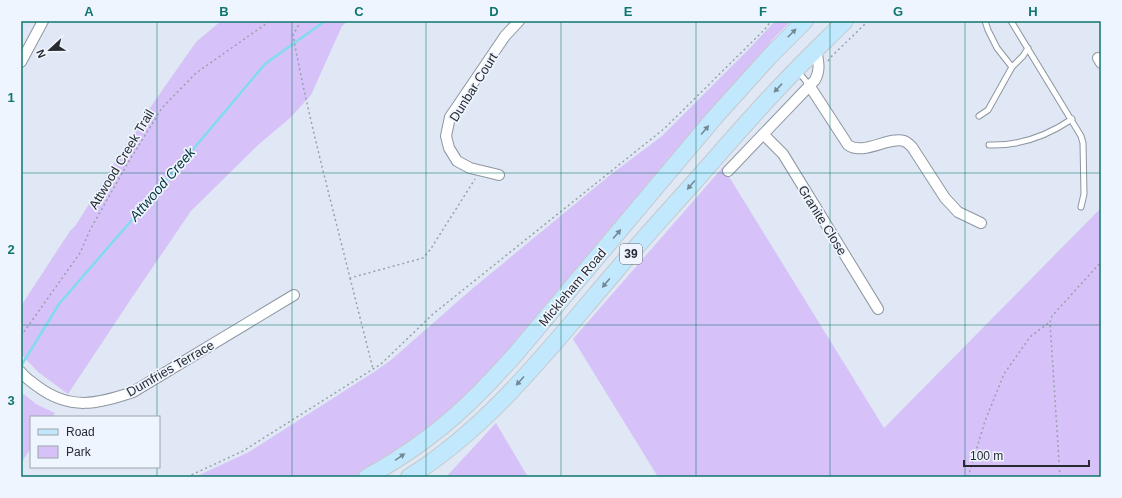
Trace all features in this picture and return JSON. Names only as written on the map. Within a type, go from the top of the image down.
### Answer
[{"type":"main road","name":"Mickleham Road","points":[[367,477],[415,447],[452,418],[482,391],[513,358],[715,117],[769,57],[805,21]]},
{"type":"main road","name":"Mickleham Road","points":[[409,477],[461,439],[502,402],[720,152],[796,69],[845,21]]},
{"type":"street","points":[[21,62],[43,21]]},
{"type":"street","name":"Dunbar Court","points":[[499,175],[470,168],[457,161],[449,148],[446,136],[450,117],[505,36],[519,21]]},
{"type":"street","points":[[720,152],[732,167],[815,80],[818,74],[819,65],[816,50]]},
{"type":"street","points":[[809,85],[848,146],[860,149],[897,140],[905,141],[912,147],[945,198],[958,212],[981,223]]},
{"type":"street","name":"Granite Close","points":[[763,134],[782,154],[878,310]]},
{"type":"street","name":"Dumfries Terrace","points":[[21,372],[42,390],[62,400],[85,404],[109,400],[134,392],[294,295]]},
{"type":"lane","points":[[986,21],[988,30],[997,48],[1012,67]]},
{"type":"lane","points":[[1011,21],[1080,131],[1083,143],[1084,194],[1081,207]]},
{"type":"lane","points":[[979,116],[988,110],[1012,67],[1023,56],[1028,48]]},
{"type":"lane","points":[[796,69],[809,85]]},
{"type":"lane","points":[[989,145],[1001,146],[1036,138],[1062,126],[1072,119]]},
{"type":"path","name":"Attwood Creek Trail","points":[[21,336],[80,253],[90,230],[129,161],[162,108],[196,73],[270,21]]},
{"type":"path","points":[[301,21],[292,35],[295,50],[307,106],[374,369]]},
{"type":"path","points":[[307,21],[313,21]]},
{"type":"path","points":[[187,477],[243,451],[381,364],[433,314],[665,128],[765,29],[771,21]]},
{"type":"path","points":[[827,66],[827,62],[830,58],[868,21]]},
{"type":"path","points":[[350,278],[423,258],[430,250],[480,171]]},
{"type":"path","points":[[1060,477],[1050,322],[1052,316],[1101,262]]},
{"type":"path","points":[[968,477],[985,421],[1004,374],[1030,337],[1050,322]]},
{"type":"green space","points":[[221,21],[348,21],[342,26],[311,95],[290,118],[258,145],[191,211],[68,394],[38,372],[21,354],[21,306],[70,231],[76,225],[138,125],[196,42]]},
{"type":"green space","points":[[775,21],[791,21],[773,39],[757,60],[534,324],[454,409],[394,455],[354,477],[195,477],[249,452],[391,360],[472,289],[609,176],[662,136]]},
{"type":"green space","points":[[723,167],[884,428],[1101,208],[1101,477],[658,477],[573,339]]},
{"type":"green space","points":[[21,392],[36,404],[55,413],[53,416],[30,416],[30,450],[21,463]]},
{"type":"green space","points":[[496,423],[528,477],[446,477]]},
{"type":"waterway","name":"Attwood Creek","points":[[21,366],[59,304],[265,64],[325,21]]}]
